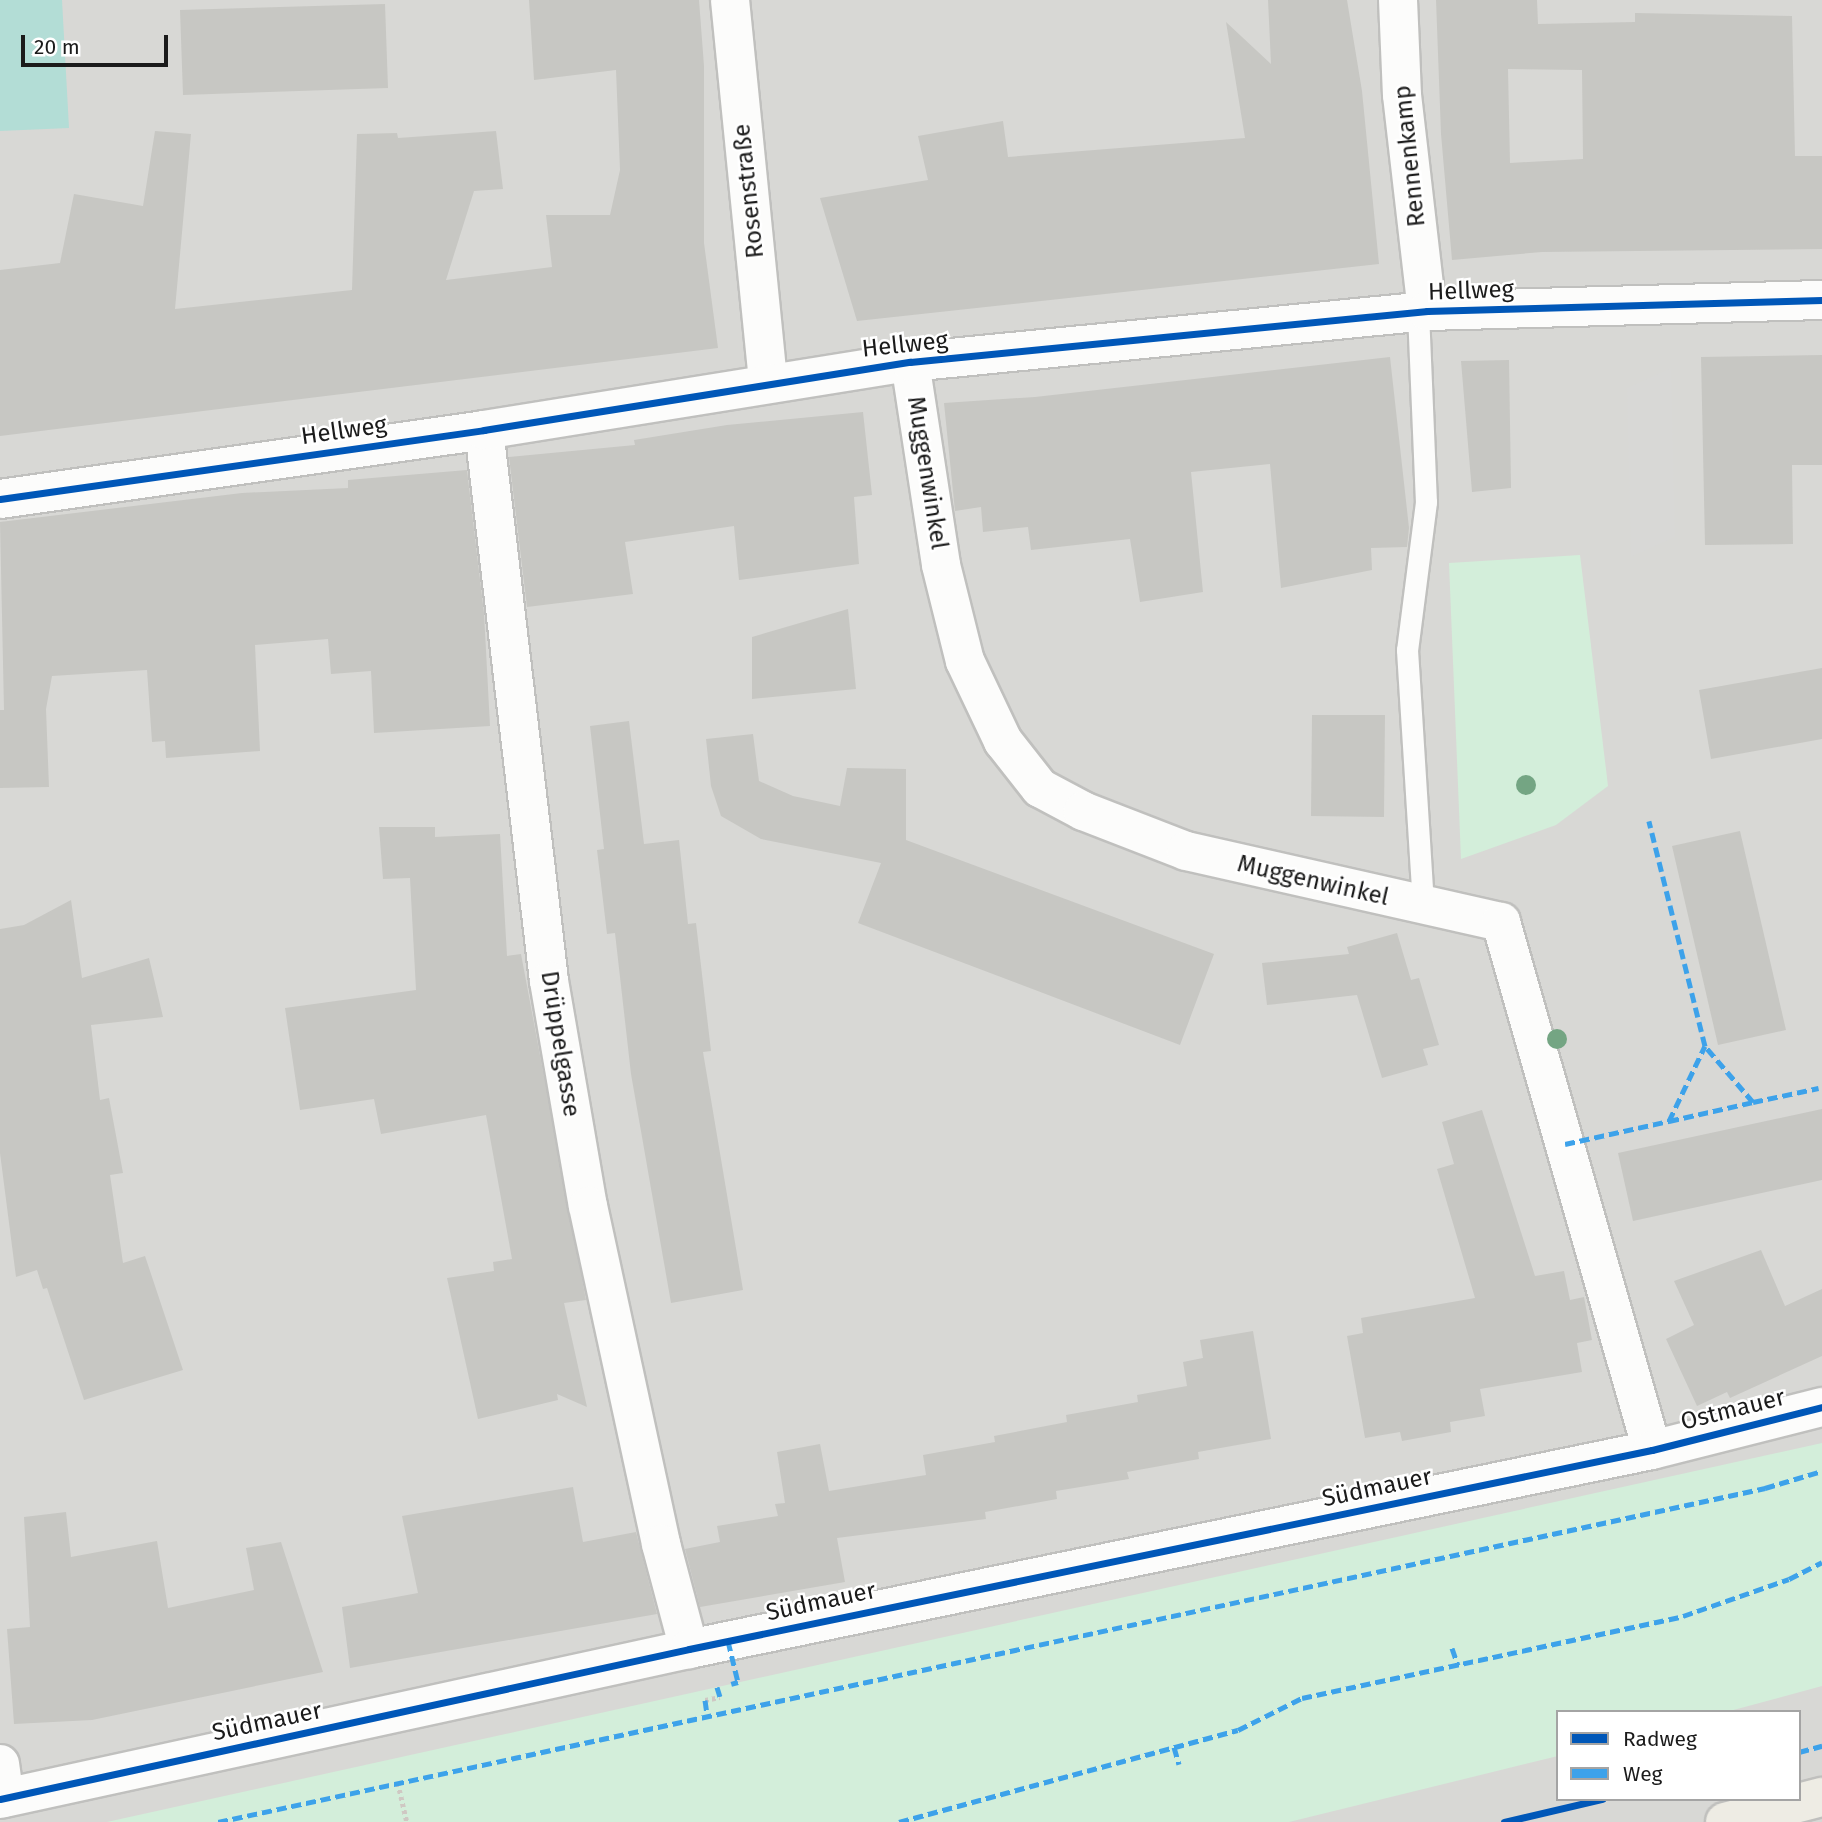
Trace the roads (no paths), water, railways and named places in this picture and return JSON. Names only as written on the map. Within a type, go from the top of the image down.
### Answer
[{"type":"main road","points":[[1725,1822],[1822,1797]]},
{"type":"street","name":"Rosenstraße","points":[[730,0],[768,382]]},
{"type":"street","name":"Rennenkamp","points":[[1398,0],[1402,94],[1422,312]]},
{"type":"street","name":"Hellweg","points":[[0,499],[484,430],[768,382],[910,362],[1422,312],[1822,300]]},
{"type":"street","name":"Muggenwinkel","points":[[910,362],[941,565],[965,661],[1003,741],[1040,788],[1083,811],[1186,851],[1423,907],[1501,922],[1652,1450]]},
{"type":"street","name":"Drüppelgasse","points":[[484,430],[549,981],[588,1206],[661,1544],[689,1649]]},
{"type":"street","name":"Ostmauer","points":[[1652,1450],[1822,1408]]},
{"type":"street","name":"Südmauer","points":[[2,1787],[689,1649],[1652,1450]]},
{"type":"lane","points":[[1422,312],[1426,502],[1407,650],[1423,907]]}]
